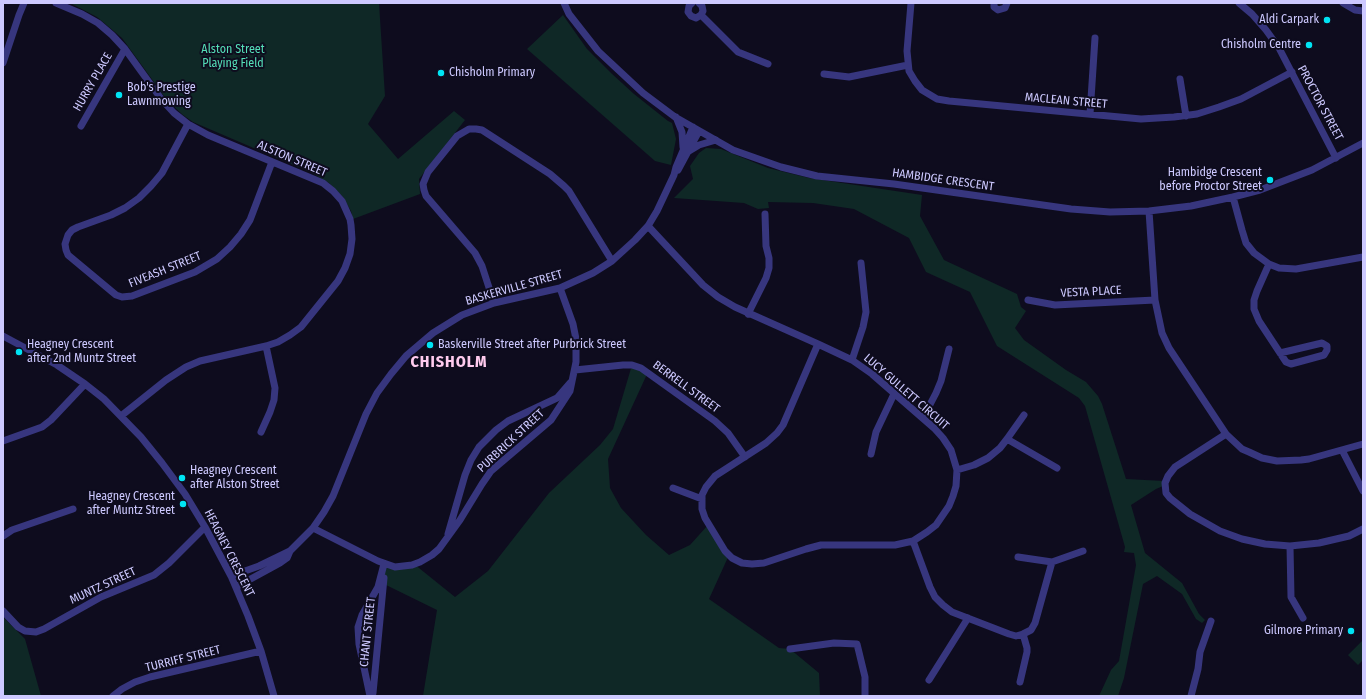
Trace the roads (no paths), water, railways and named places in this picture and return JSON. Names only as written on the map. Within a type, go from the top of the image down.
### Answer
[{"type":"street","points":[[3,63],[24,3]]},
{"type":"street","name":"ALSTON STREET","points":[[56,3],[82,14],[98,23],[112,35],[125,49],[162,100],[174,113],[188,124],[208,135],[323,183],[334,191],[342,201],[350,219],[352,239],[350,254],[345,268],[334,287],[301,327],[278,342],[186,367],[166,380],[121,416]]},
{"type":"street","points":[[692,3],[688,8],[690,15],[694,18],[701,15],[703,11],[702,4]]},
{"type":"street","name":"MACLEAN STREET","points":[[911,3],[907,51],[908,65],[918,86],[937,99],[1152,119],[1186,116],[1219,107],[1241,99],[1292,72]]},
{"type":"street","points":[[994,3],[994,7],[998,10],[1005,8],[1007,3]]},
{"type":"street","name":"PROCTOR STREET","points":[[1239,3],[1252,14],[1279,48],[1336,158]]},
{"type":"street","points":[[1343,3],[1355,10],[1363,11]]},
{"type":"street","name":"HAMBIDGE CRESCENT","points":[[562,4],[598,51],[643,93],[675,117],[733,150],[781,168],[817,176],[894,184],[1071,209],[1110,212],[1149,211],[1191,206],[1233,197],[1286,181],[1336,158],[1363,143]]},
{"type":"street","points":[[701,15],[738,52],[768,64]]},
{"type":"street","points":[[1090,114],[1096,38]]},
{"type":"street","name":"HURRY PLACE","points":[[81,126],[125,49]]},
{"type":"street","points":[[824,74],[849,77],[908,65]]},
{"type":"street","points":[[1180,79],[1186,116]]},
{"type":"street","points":[[675,117],[682,132],[686,150],[716,140]]},
{"type":"street","name":"FIVEASH STREET","points":[[188,124],[162,173],[139,198],[125,208],[111,215],[72,230],[68,235],[65,244],[68,255],[116,295],[122,297],[132,296],[196,272],[217,259],[241,234],[250,220],[272,162]]},
{"type":"street","points":[[494,303],[482,266],[475,253],[426,196],[423,184],[428,172],[457,136],[469,129],[482,130],[550,174],[564,186],[612,262]]},
{"type":"street","name":"BASKERVILLE STREET","points":[[231,576],[259,566],[290,551],[313,528],[333,496],[366,414],[377,393],[390,374],[406,356],[433,333],[462,315],[494,303],[560,288],[593,273],[612,262],[635,240],[648,226],[660,205],[696,129]]},
{"type":"street","points":[[1233,197],[1246,243],[1254,253],[1269,264],[1279,268],[1296,269],[1363,257]]},
{"type":"street","points":[[1149,211],[1155,300],[1159,325],[1169,348],[1226,434],[1242,449],[1262,458],[1277,461],[1301,460],[1363,444]]},
{"type":"street","points":[[748,314],[766,278],[769,268],[769,258],[766,246],[765,214]]},
{"type":"street","name":"LUCY GULLETT CIRCUIT","points":[[648,226],[703,285],[718,297],[748,314],[852,360],[872,374],[923,418],[943,438],[951,450],[957,470],[956,486],[946,511],[936,525],[913,541],[895,545],[821,545],[764,563],[742,563],[732,558],[725,552],[704,518],[702,499]]},
{"type":"street","points":[[852,360],[863,327],[866,312],[861,263]]},
{"type":"street","points":[[1269,264],[1257,291],[1254,300],[1254,309],[1259,321],[1280,353],[1286,362],[1291,364],[1324,355],[1327,350],[1327,346],[1322,343],[1280,353]]},
{"type":"street","name":"PURBRICK STREET","points":[[313,528],[384,567],[404,567],[420,562],[432,555],[446,542],[482,484],[492,471],[551,420],[570,391],[577,346],[573,324],[560,288]]},
{"type":"street","name":"VESTA PLACE","points":[[1028,300],[1055,305],[1155,300]]},
{"type":"street","name":"HEAGNEY CRESCENT","points":[[3,336],[57,365],[85,384],[121,416],[141,437],[162,463],[185,494],[205,527],[231,576],[261,651],[274,696]]},
{"type":"street","points":[[673,488],[702,499],[706,487],[711,479],[766,444],[783,425],[818,344]]},
{"type":"street","points":[[261,432],[274,400],[275,388],[266,346]]},
{"type":"street","points":[[923,418],[941,381],[949,349]]},
{"type":"street","name":"BERRELL STREET","points":[[574,373],[623,365],[641,368],[715,421],[728,433],[745,457]]},
{"type":"street","name":"PURBRICK STREET","points":[[446,542],[465,475],[471,460],[479,447],[496,430],[508,421],[557,398],[566,388],[574,373]]},
{"type":"street","points":[[3,441],[42,427],[56,416],[85,384]]},
{"type":"street","points":[[871,454],[876,432],[894,394]]},
{"type":"street","points":[[957,470],[974,465],[988,458],[1008,439],[1024,415]]},
{"type":"street","points":[[1226,434],[1172,470],[1168,476],[1166,493],[1190,514],[1220,531],[1242,539],[1265,544],[1290,546],[1319,543],[1354,534],[1363,529]]},
{"type":"street","points":[[1008,439],[1057,468]]},
{"type":"street","points":[[1342,450],[1363,491]]},
{"type":"street","points":[[3,536],[12,530],[73,509]]},
{"type":"street","name":"MUNTZ STREET","points":[[3,612],[18,628],[25,631],[36,632],[44,629],[101,597],[154,575],[169,564],[205,527]]},
{"type":"street","points":[[913,541],[930,587],[935,597],[942,605],[952,612],[1016,636],[1030,630],[1035,623],[1052,562]]},
{"type":"street","points":[[1290,546],[1289,579],[1291,597],[1304,618]]},
{"type":"street","name":"BASKERVILLE STREET","points":[[236,587],[280,563],[287,558],[290,551]]},
{"type":"street","points":[[1018,557],[1052,562],[1083,551]]},
{"type":"street","name":"CHANT STREET","points":[[372,696],[359,644],[358,627],[362,615],[378,587],[384,567]]},
{"type":"street","name":"CHANT STREET","points":[[372,696],[384,567]]},
{"type":"street","points":[[929,680],[968,618]]},
{"type":"street","points":[[1191,696],[1198,669],[1200,652],[1211,621]]},
{"type":"street","points":[[1020,682],[1027,652],[1023,634]]},
{"type":"street","points":[[790,649],[834,643],[856,644],[865,678],[865,696]]},
{"type":"street","name":"TURRIFF STREET","points":[[113,696],[135,682],[150,677],[261,651]]},
{"type":"place","name":"Aldi Carpark","points":[[1327,20]]},
{"type":"place","name":"Chisholm Centre","points":[[1309,45]]},
{"type":"place","name":"Chisholm Primary","points":[[441,73]]},
{"type":"place","name":"Bob's Prestige Lawnmowing","points":[[119,95]]},
{"type":"place","name":"Hambidge Crescent before Proctor Street","points":[[1270,180]]},
{"type":"place","name":"Baskerville Street after Purbrick Street","points":[[430,345]]},
{"type":"place","name":"Heagney Crescent after 2nd Muntz Street","points":[[19,352]]},
{"type":"place","name":"Heagney Crescent after Alston Street","points":[[182,478]]},
{"type":"place","name":"Heagney Crescent after Muntz Street","points":[[183,504]]},
{"type":"place","name":"Gilmore Primary","points":[[1351,631]]},
{"type":"district","name":"CHISHOLM","points":[[449,363]]},
{"type":"park label","name":"Alston Street Playing Field","points":[[233,57]]}]
